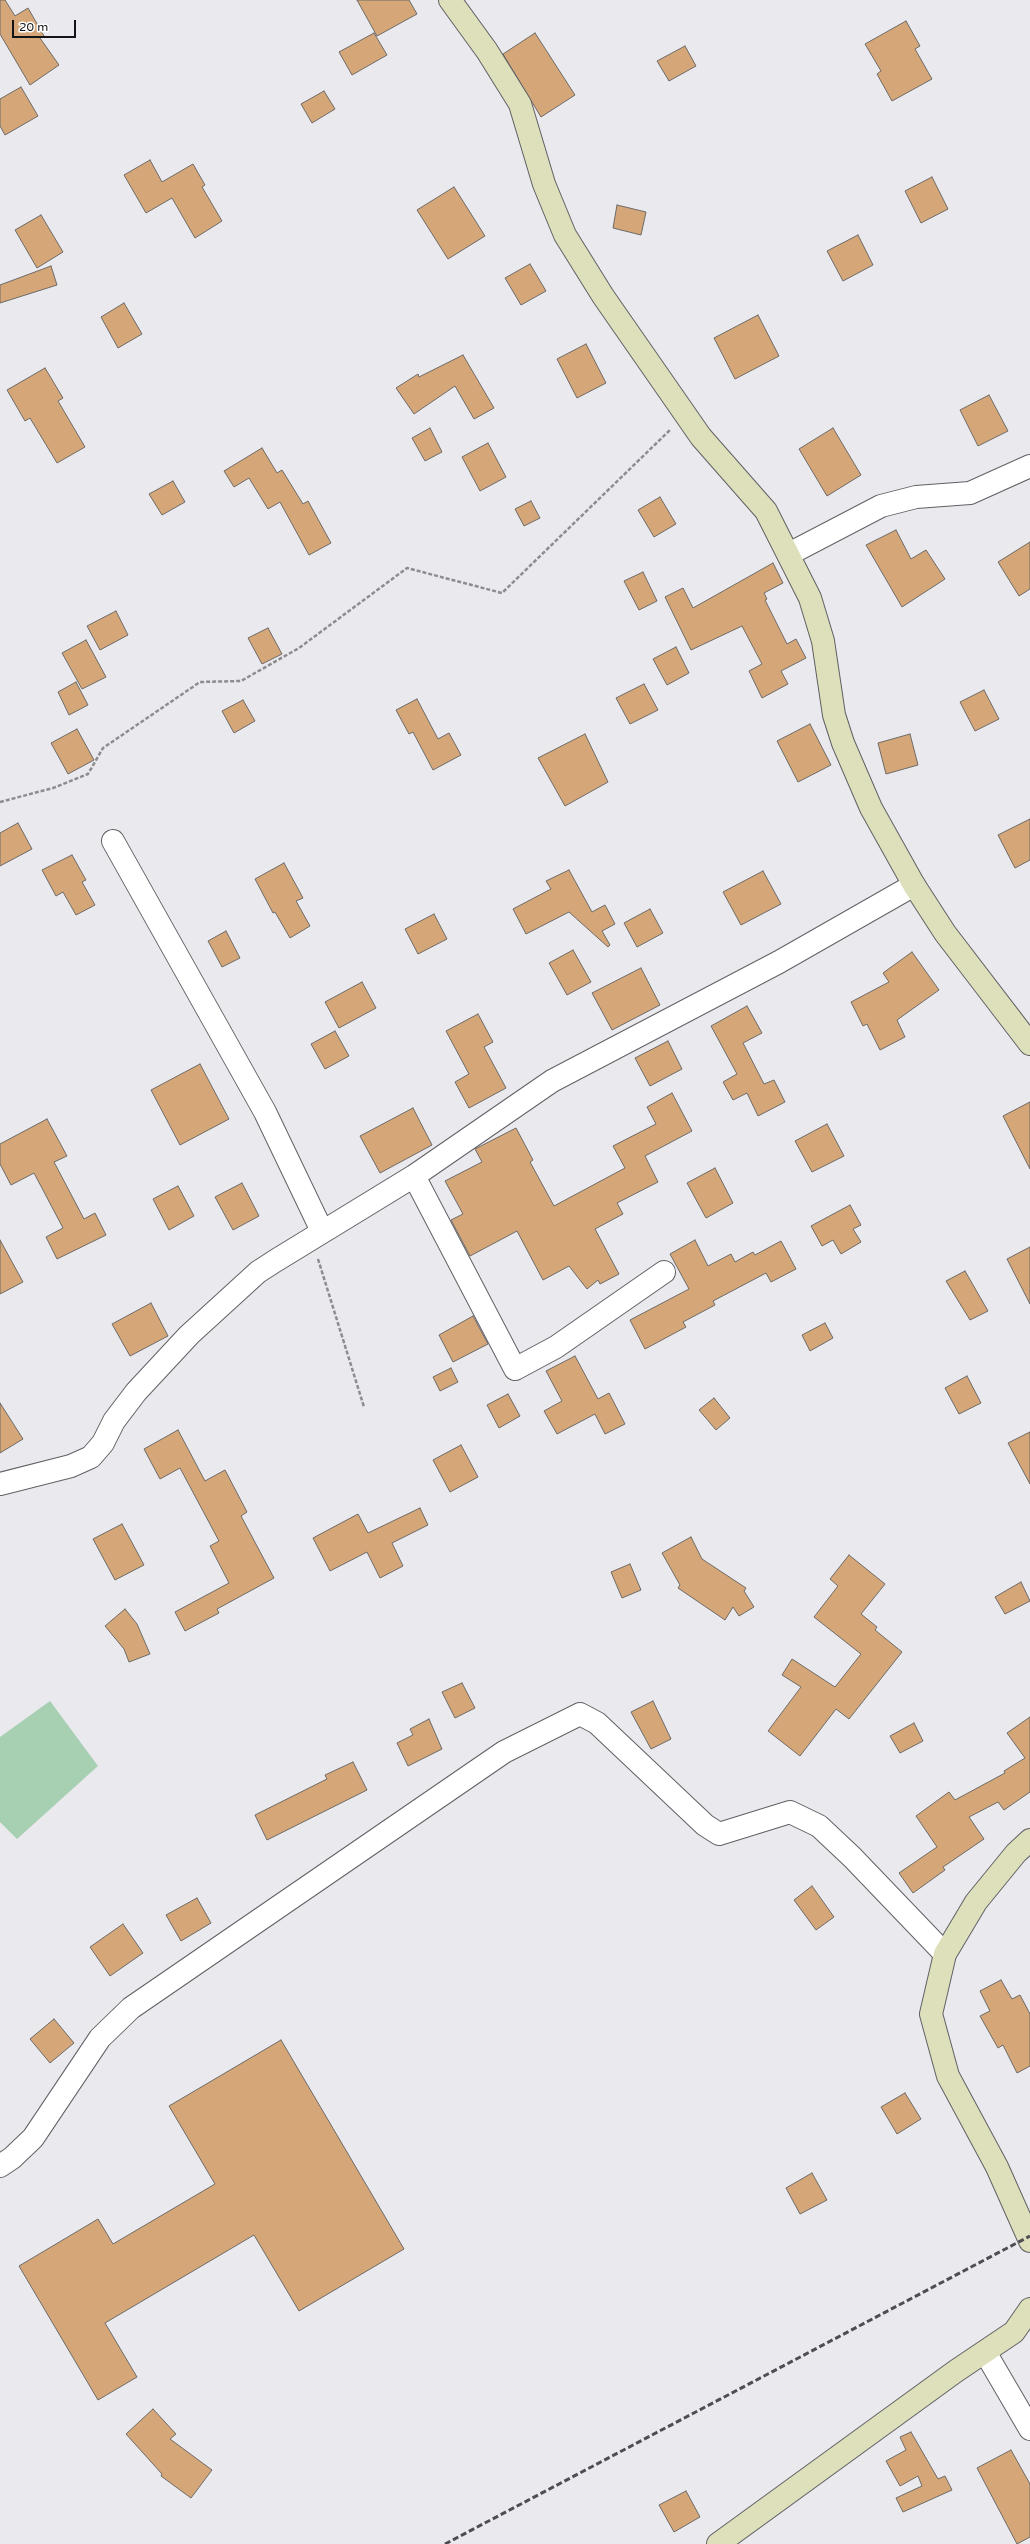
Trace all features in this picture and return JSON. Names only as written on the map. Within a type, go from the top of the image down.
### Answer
[{"type":"street","points":[[450,0],[487,51],[520,104],[544,184],[566,235],[603,296],[701,437],[766,511],[810,598],[823,641],[834,715],[843,743],[871,808],[914,885],[945,933],[1030,1044]]},
{"type":"street","points":[[789,554],[881,506],[916,497],[970,493],[1030,466]]},
{"type":"street","points":[[113,841],[265,1112],[316,1234]]},
{"type":"street","points":[[0,1484],[71,1466],[91,1457],[103,1443],[114,1421],[136,1392],[189,1335],[258,1272],[316,1234],[414,1176],[552,1081],[779,962],[914,885]]},
{"type":"street","points":[[414,1176],[515,1369],[556,1347],[664,1272]]},
{"type":"street","points":[[0,2166],[12,2158],[32,2138],[100,2038],[131,2008],[504,1752],[580,1714],[598,1723],[705,1826],[719,1834],[790,1812],[819,1826],[852,1857],[946,1954]]},
{"type":"street","points":[[1030,1840],[1016,1853],[976,1902],[946,1954],[931,2014],[948,2076],[997,2167],[1030,2241]]},
{"type":"street","points":[[718,2544],[984,2352],[1014,2332],[1030,2309]]},
{"type":"street","points":[[984,2352],[1030,2429]]},
{"type":"path","points":[[0,802],[53,788],[88,774],[103,748],[200,682],[241,681],[299,648],[407,568],[502,593],[686,414]]},
{"type":"path","points":[[316,1234],[364,1407]]},
{"type":"green space","points":[[50,1701],[98,1766],[17,1839],[0,1822],[0,1737]]},
{"type":"building","points":[[0,0],[5,0],[15,16],[28,8],[44,36],[40,38],[59,65],[30,85],[0,34]]},
{"type":"building","points":[[357,0],[409,0],[417,14],[377,36]]},
{"type":"building","points":[[906,21],[920,46],[915,49],[932,79],[892,101],[877,74],[881,71],[865,44]]},
{"type":"building","points":[[374,33],[387,55],[352,75],[339,52]]},
{"type":"building","points":[[535,33],[575,95],[541,117],[503,54]]},
{"type":"building","points":[[685,46],[696,66],[669,81],[657,61]]},
{"type":"building","points":[[21,87],[38,116],[5,135],[0,126],[0,99]]},
{"type":"building","points":[[324,91],[335,109],[312,123],[301,104]]},
{"type":"building","points":[[150,160],[162,182],[193,164],[205,185],[202,187],[222,221],[195,238],[172,198],[146,213],[124,175]]},
{"type":"building","points":[[932,177],[948,209],[921,223],[905,191]]},
{"type":"building","points":[[454,187],[485,236],[448,259],[417,210]]},
{"type":"building","points":[[617,205],[646,212],[641,235],[613,228]]},
{"type":"building","points":[[41,215],[63,252],[37,268],[15,230]]},
{"type":"building","points":[[858,235],[873,265],[843,281],[827,251]]},
{"type":"building","points":[[530,264],[546,291],[521,305],[505,278]]},
{"type":"building","points":[[51,266],[57,285],[0,303],[0,285]]},
{"type":"building","points":[[124,303],[142,334],[118,348],[101,317]]},
{"type":"building","points":[[758,315],[779,356],[735,379],[714,338]]},
{"type":"building","points":[[586,344],[606,383],[577,398],[557,359]]},
{"type":"building","points":[[463,355],[494,408],[474,419],[455,386],[414,414],[396,388],[418,374],[419,377]]},
{"type":"building","points":[[45,368],[63,398],[58,401],[85,447],[57,463],[30,418],[25,421],[7,390]]},
{"type":"building","points":[[989,395],[1008,431],[978,446],[960,410]]},
{"type":"building","points":[[430,428],[442,452],[425,461],[412,438]]},
{"type":"building","points":[[833,428],[861,475],[827,496],[799,449]]},
{"type":"building","points":[[488,443],[506,477],[480,491],[462,457]]},
{"type":"building","points":[[262,448],[277,473],[282,470],[303,504],[308,501],[331,543],[309,555],[280,502],[268,509],[249,478],[234,487],[224,471]]},
{"type":"building","points":[[173,481],[185,502],[162,515],[149,494]]},
{"type":"building","points":[[660,497],[676,524],[654,537],[638,510]]},
{"type":"building","points":[[531,501],[540,518],[524,526],[515,509]]},
{"type":"building","points":[[896,530],[911,559],[926,550],[945,579],[902,607],[866,545]]},
{"type":"building","points":[[1030,542],[1030,589],[1019,596],[998,562]]},
{"type":"building","points":[[773,563],[783,583],[764,593],[767,599],[765,600],[787,644],[796,639],[806,658],[781,671],[788,684],[762,698],[749,671],[762,664],[742,626],[691,650],[665,597],[683,588],[693,608]]},
{"type":"building","points":[[643,572],[657,601],[639,610],[624,581]]},
{"type":"building","points":[[116,611],[128,635],[100,650],[87,626]]},
{"type":"building","points":[[268,628],[282,654],[262,664],[248,638]]},
{"type":"building","points":[[86,640],[106,677],[82,689],[62,653]]},
{"type":"building","points":[[676,647],[689,673],[667,685],[653,659]]},
{"type":"building","points":[[76,682],[88,705],[69,715],[58,692]]},
{"type":"building","points":[[644,684],[658,710],[630,724],[616,698]]},
{"type":"building","points":[[984,690],[999,719],[975,731],[960,702]]},
{"type":"building","points":[[417,699],[438,739],[449,733],[461,755],[433,770],[413,732],[409,734],[396,710]]},
{"type":"building","points":[[243,700],[255,721],[234,733],[222,711]]},
{"type":"building","points":[[810,724],[831,765],[798,782],[777,741]]},
{"type":"building","points":[[77,729],[94,760],[68,774],[51,743]]},
{"type":"building","points":[[585,734],[608,782],[565,806],[538,758]]},
{"type":"building","points":[[910,734],[918,765],[886,774],[878,743]]},
{"type":"building","points":[[1030,819],[1030,860],[1015,868],[998,835]]},
{"type":"building","points":[[18,823],[32,849],[0,866],[0,833]]},
{"type":"building","points":[[72,855],[86,880],[82,882],[95,905],[76,915],[63,892],[56,896],[42,870]]},
{"type":"building","points":[[284,863],[303,898],[296,901],[310,926],[290,938],[275,912],[273,913],[255,879]]},
{"type":"building","points":[[569,870],[592,912],[605,905],[615,924],[602,931],[610,945],[608,947],[569,912],[526,934],[513,909],[551,889],[546,881]]},
{"type":"building","points":[[763,871],[781,904],[741,925],[723,892]]},
{"type":"building","points":[[650,909],[663,933],[637,947],[624,923]]},
{"type":"building","points":[[434,914],[447,939],[418,954],[405,929]]},
{"type":"building","points":[[226,931],[240,958],[222,967],[208,941]]},
{"type":"building","points":[[573,950],[591,982],[567,995],[549,963]]},
{"type":"building","points":[[912,952],[939,990],[897,1020],[905,1037],[880,1050],[867,1024],[863,1026],[851,1002],[889,982],[883,973]]},
{"type":"building","points":[[641,968],[660,1005],[612,1030],[592,993]]},
{"type":"building","points":[[362,982],[376,1008],[339,1028],[325,1002]]},
{"type":"building","points":[[747,1006],[762,1033],[743,1043],[764,1084],[774,1080],[785,1102],[758,1116],[747,1093],[733,1100],[723,1082],[737,1074],[711,1026]]},
{"type":"building","points":[[478,1014],[493,1042],[484,1047],[506,1088],[469,1108],[455,1082],[469,1074],[446,1031]]},
{"type":"building","points":[[335,1031],[349,1056],[325,1069],[311,1044]]},
{"type":"building","points":[[668,1041],[682,1069],[650,1086],[635,1058]]},
{"type":"building","points":[[200,1064],[229,1119],[180,1145],[151,1090]]},
{"type":"building","points":[[672,1093],[692,1131],[645,1156],[658,1182],[617,1203],[623,1214],[595,1229],[619,1274],[600,1284],[598,1280],[587,1289],[569,1266],[543,1280],[517,1231],[470,1256],[451,1220],[463,1214],[445,1181],[482,1162],[475,1149],[516,1128],[533,1160],[530,1162],[554,1206],[625,1168],[613,1146],[656,1124],[647,1107]]},
{"type":"building","points":[[1030,1102],[1030,1169],[1003,1116]]},
{"type":"building","points":[[413,1108],[432,1145],[380,1173],[360,1136]]},
{"type":"building","points":[[47,1119],[67,1156],[54,1162],[84,1219],[95,1213],[106,1235],[57,1259],[46,1237],[63,1228],[34,1173],[11,1185],[0,1164],[0,1144]]},
{"type":"building","points":[[827,1124],[844,1156],[812,1172],[795,1141]]},
{"type":"building","points":[[715,1168],[733,1203],[706,1218],[687,1183]]},
{"type":"building","points":[[242,1183],[259,1216],[233,1230],[215,1197]]},
{"type":"building","points":[[178,1186],[194,1216],[169,1230],[153,1199]]},
{"type":"building","points":[[850,1205],[861,1225],[853,1229],[861,1242],[841,1254],[833,1240],[822,1246],[811,1226]]},
{"type":"building","points":[[0,1240],[23,1282],[0,1294]]},
{"type":"building","points":[[695,1240],[708,1266],[731,1254],[735,1262],[753,1252],[755,1255],[781,1241],[796,1269],[771,1282],[766,1273],[713,1301],[715,1305],[683,1322],[686,1327],[645,1349],[630,1320],[689,1289],[670,1254]]},
{"type":"building","points":[[1030,1247],[1030,1304],[1007,1259]]},
{"type":"building","points":[[965,1271],[988,1311],[970,1320],[946,1281]]},
{"type":"building","points":[[151,1303],[168,1336],[130,1356],[112,1324]]},
{"type":"building","points":[[473,1316],[488,1344],[453,1362],[439,1335]]},
{"type":"building","points":[[825,1323],[833,1338],[810,1351],[802,1335]]},
{"type":"building","points":[[575,1356],[598,1399],[609,1393],[625,1424],[605,1434],[595,1414],[557,1434],[544,1411],[562,1401],[546,1371]]},
{"type":"building","points":[[451,1368],[458,1382],[440,1391],[433,1377]]},
{"type":"building","points":[[967,1376],[981,1403],[959,1414],[945,1388]]},
{"type":"building","points":[[508,1394],[520,1416],[499,1428],[487,1405]]},
{"type":"building","points":[[714,1398],[730,1418],[716,1430],[699,1410]]},
{"type":"building","points":[[0,1403],[23,1439],[0,1453]]},
{"type":"building","points":[[178,1430],[205,1481],[225,1470],[247,1512],[241,1516],[274,1578],[217,1609],[219,1613],[185,1631],[175,1612],[229,1583],[210,1546],[219,1541],[180,1468],[160,1479],[144,1449]]},
{"type":"building","points":[[1030,1432],[1030,1484],[1008,1443]]},
{"type":"building","points":[[461,1445],[478,1477],[450,1492],[433,1460]]},
{"type":"building","points":[[420,1508],[428,1525],[392,1543],[403,1566],[380,1578],[367,1552],[330,1571],[313,1538],[358,1514],[368,1533]]},
{"type":"building","points":[[122,1524],[144,1565],[115,1580],[93,1539]]},
{"type":"building","points":[[691,1537],[702,1559],[746,1588],[744,1591],[754,1607],[739,1616],[733,1607],[725,1620],[678,1588],[680,1585],[662,1553]]},
{"type":"building","points":[[849,1555],[885,1584],[861,1614],[877,1627],[875,1630],[902,1652],[849,1719],[836,1709],[800,1756],[768,1731],[801,1687],[782,1675],[792,1659],[835,1687],[861,1654],[814,1617],[838,1586],[830,1579]]},
{"type":"building","points":[[630,1564],[641,1590],[622,1598],[611,1572]]},
{"type":"building","points":[[1021,1582],[1030,1601],[1005,1614],[995,1597]]},
{"type":"building","points":[[125,1609],[137,1624],[150,1654],[129,1662],[124,1649],[105,1626]]},
{"type":"building","points":[[462,1683],[475,1708],[455,1718],[442,1692]]},
{"type":"building","points":[[653,1701],[671,1739],[651,1749],[631,1712]]},
{"type":"building","points":[[1030,1717],[1030,1792],[1004,1810],[998,1802],[969,1817],[984,1839],[943,1867],[945,1870],[913,1893],[899,1873],[937,1847],[916,1816],[949,1792],[955,1800],[1005,1773],[1004,1771],[1025,1758],[1007,1733]]},
{"type":"building","points":[[429,1719],[442,1749],[408,1766],[397,1743],[413,1735],[410,1729]]},
{"type":"building","points":[[914,1723],[923,1741],[900,1753],[890,1736]]},
{"type":"building","points":[[353,1762],[367,1790],[267,1840],[255,1815],[327,1779],[325,1775]]},
{"type":"building","points":[[812,1886],[834,1917],[816,1930],[794,1900]]},
{"type":"building","points":[[197,1898],[211,1923],[181,1941],[166,1915]]},
{"type":"building","points":[[123,1924],[143,1953],[110,1976],[90,1947]]},
{"type":"building","points":[[1001,1980],[1012,1999],[1020,1995],[1030,2014],[1030,2066],[1017,2073],[1003,2045],[998,2048],[980,2016],[990,2011],[980,1991]]},
{"type":"building","points":[[54,2019],[74,2043],[50,2063],[30,2039]]},
{"type":"building","points":[[281,2040],[404,2249],[299,2311],[254,2235],[105,2323],[137,2377],[98,2400],[19,2266],[98,2219],[113,2244],[215,2184],[169,2106]]},
{"type":"building","points":[[905,2093],[921,2119],[897,2134],[881,2107]]},
{"type":"building","points":[[812,2173],[827,2200],[800,2214],[786,2188]]},
{"type":"building","points":[[153,2409],[176,2434],[170,2439],[212,2470],[191,2498],[161,2476],[162,2474],[126,2434]]},
{"type":"building","points":[[911,2432],[938,2479],[945,2476],[952,2490],[903,2512],[896,2498],[922,2486],[918,2476],[900,2486],[886,2461],[906,2450],[900,2437]]},
{"type":"building","points":[[1011,2450],[1030,2484],[1030,2537],[1017,2544],[977,2468]]},
{"type":"building","points":[[686,2491],[700,2517],[674,2532],[659,2505]]},
{"type":"railway","points":[[445,2544],[1030,2236]]}]
